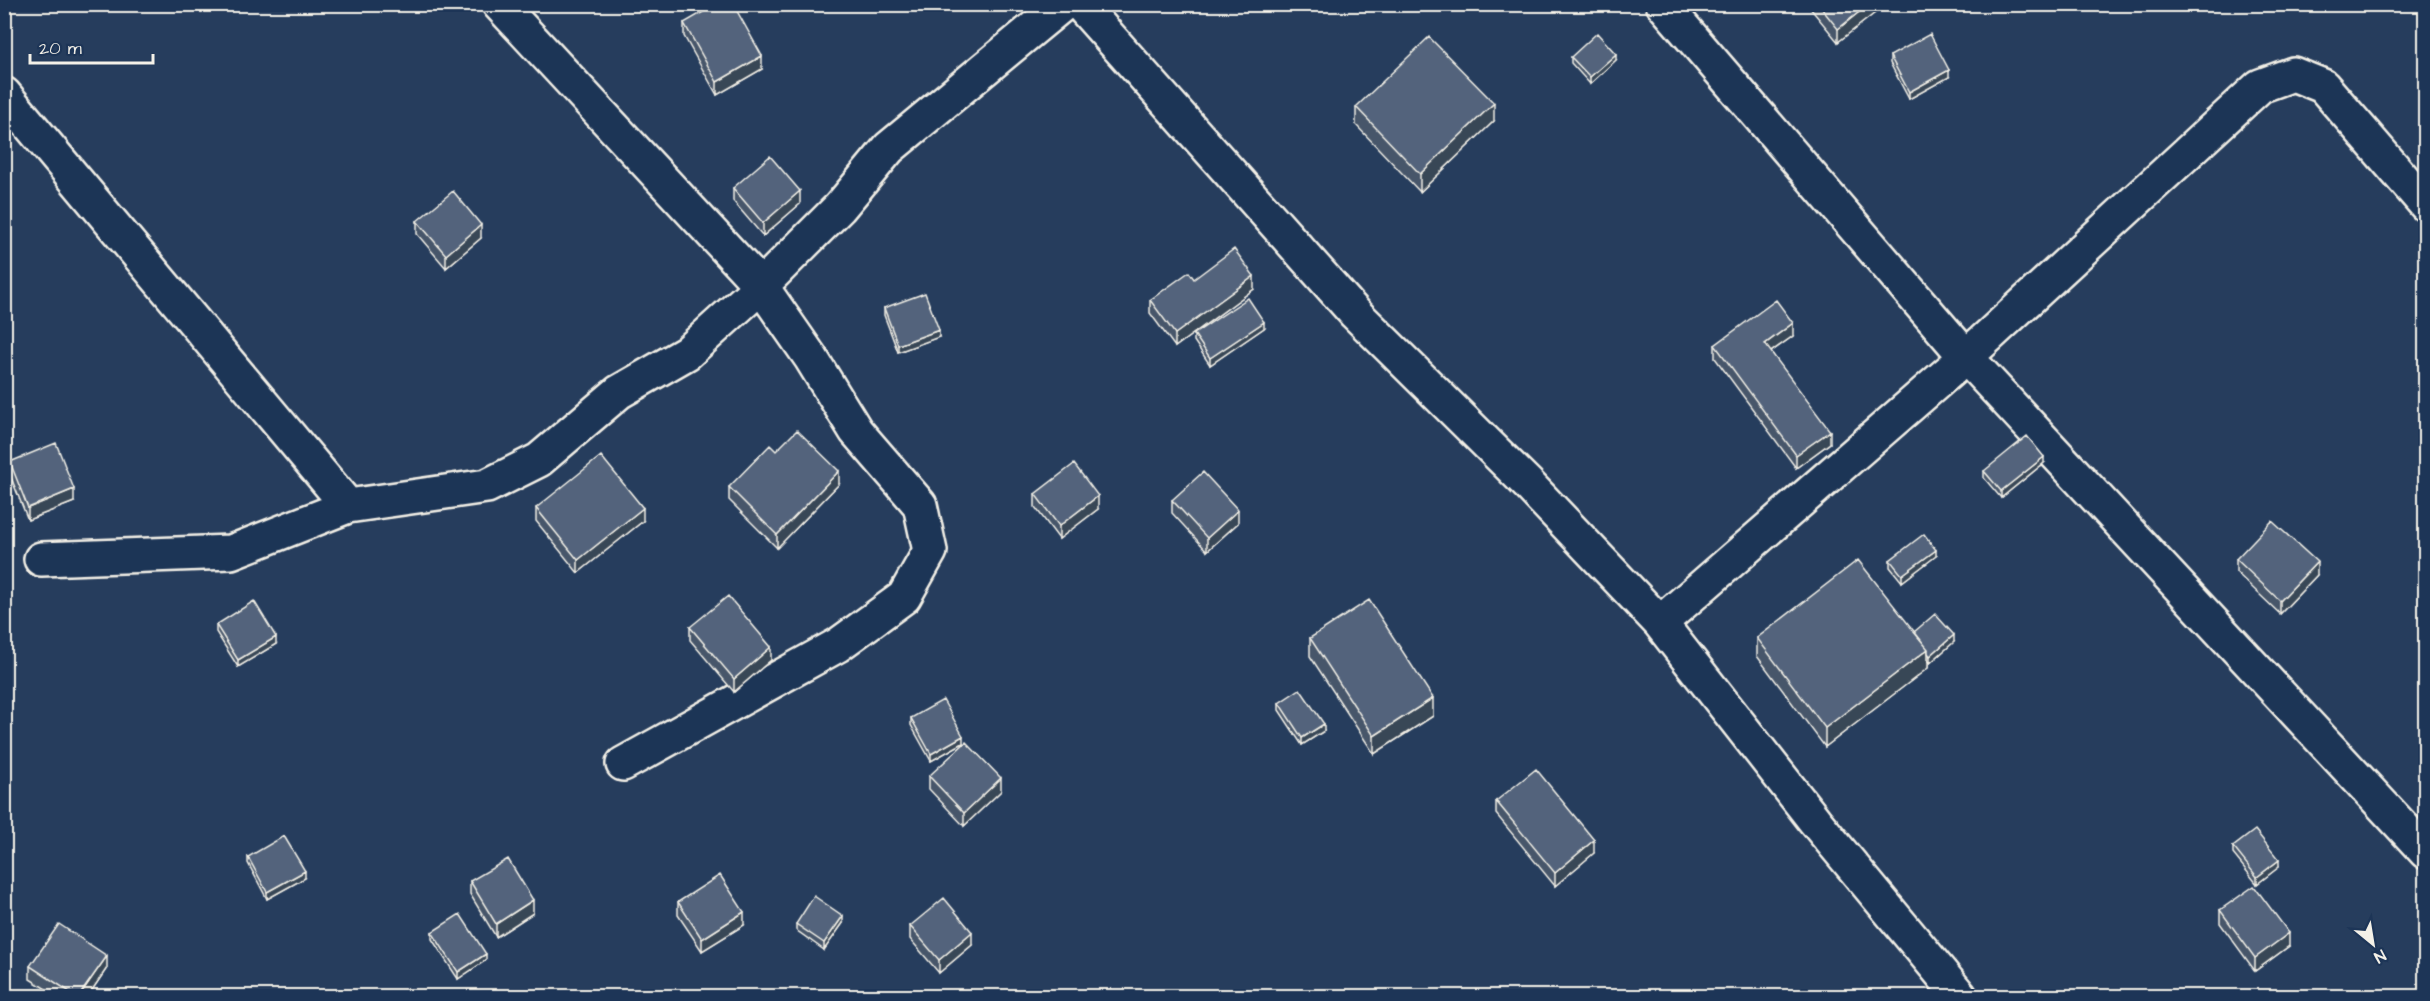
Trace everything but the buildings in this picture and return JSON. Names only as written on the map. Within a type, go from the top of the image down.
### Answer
[{"type":"street","points":[[499,4],[761,286],[856,431],[920,505],[930,551],[904,597],[838,645],[622,764]]},
{"type":"street","points":[[41,559],[231,552],[348,506],[487,486],[539,460],[619,392],[687,353],[761,286],[840,207],[889,148],[1063,4]]},
{"type":"street","points":[[1080,4],[1354,313],[1528,484],[1660,623],[1815,821],[1960,996]]},
{"type":"street","points":[[1663,4],[1966,357],[2426,852]]},
{"type":"street","points":[[1660,623],[1966,357],[2260,86],[2293,74],[2323,86],[2426,205]]},
{"type":"street","points":[[4,94],[348,506]]}]
